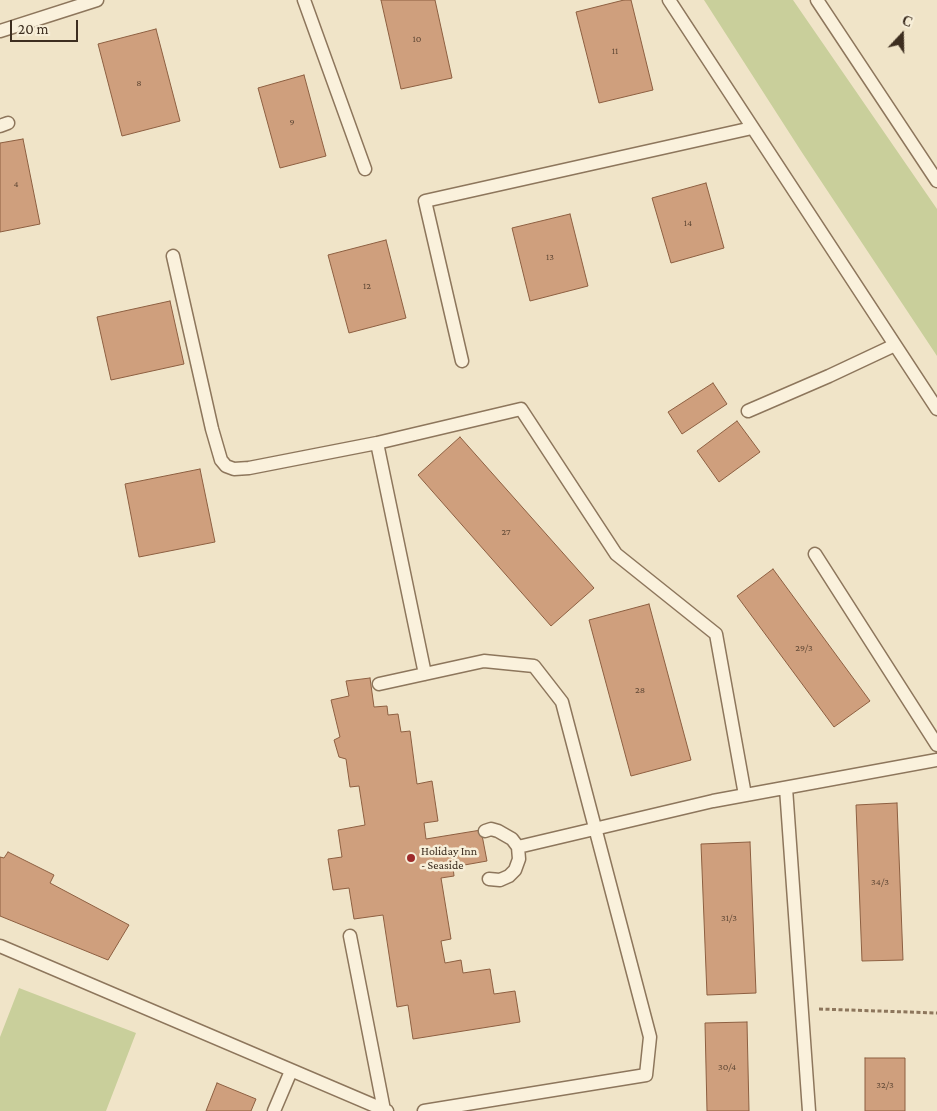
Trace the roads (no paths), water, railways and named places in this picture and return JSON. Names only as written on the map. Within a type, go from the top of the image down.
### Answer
[{"type":"lane","points":[[0,31],[97,0]]},
{"type":"lane","points":[[304,0],[365,169]]},
{"type":"lane","points":[[669,0],[937,410]]},
{"type":"lane","points":[[817,0],[937,181]]},
{"type":"lane","points":[[462,361],[424,201],[752,128]]},
{"type":"lane","points":[[173,256],[212,430],[221,460],[226,466],[234,469],[249,468],[377,443],[521,409],[616,554],[716,634],[745,795]]},
{"type":"lane","points":[[748,411],[895,345]]},
{"type":"lane","points":[[377,443],[425,674]]},
{"type":"lane","points":[[815,554],[937,745]]},
{"type":"lane","points":[[380,684],[484,661],[534,666],[562,702],[650,1037],[646,1075],[424,1111]]},
{"type":"lane","points":[[518,847],[713,801],[937,760]]},
{"type":"lane","points":[[786,788],[809,1111]]},
{"type":"lane","points":[[485,831],[491,829],[498,830],[512,839],[518,847],[519,859],[509,876],[500,880],[489,879]]},
{"type":"lane","points":[[350,936],[386,1110]]},
{"type":"lane","points":[[0,946],[386,1110]]},
{"type":"lane","points":[[274,1111],[291,1071]]},
{"type":"lane","points":[[354,1098],[354,1111]]},
{"type":"place","name":"Holiday Inn - Seaside","points":[[411,858]]}]
